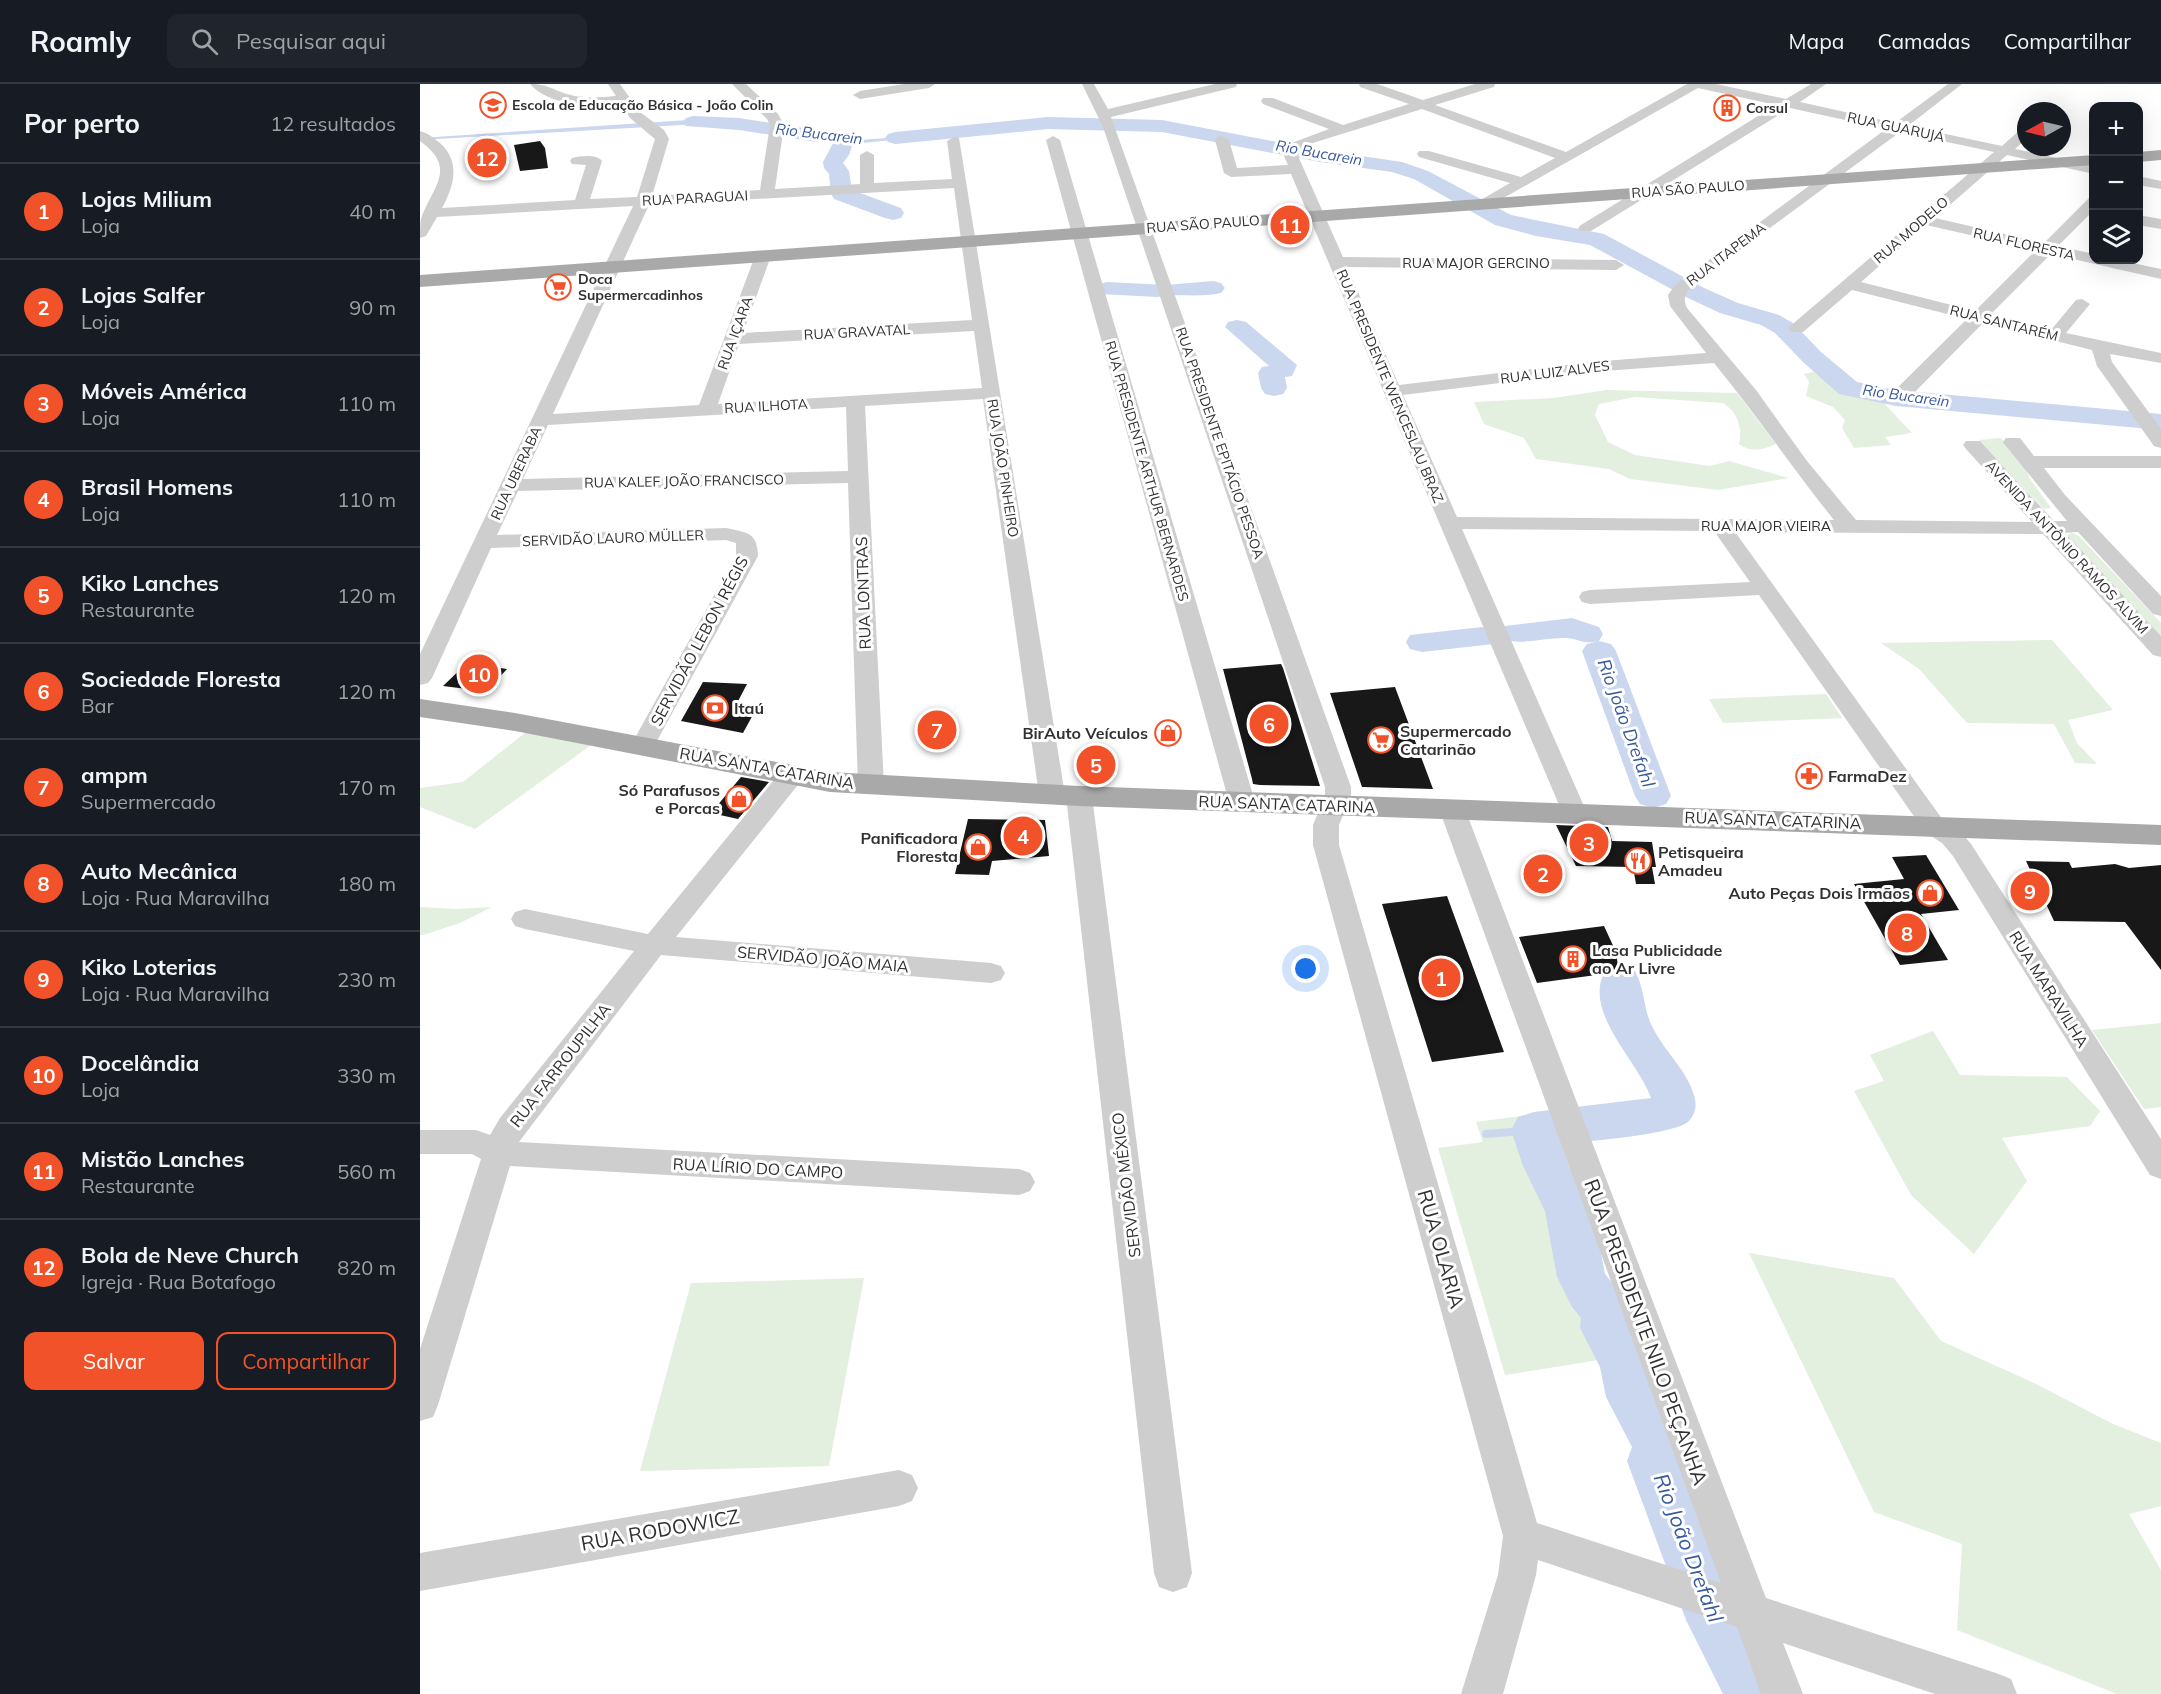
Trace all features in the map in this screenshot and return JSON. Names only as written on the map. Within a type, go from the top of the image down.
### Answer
[{"type":"main road","points":[[2143,157],[2161,155]]},
{"type":"main road","name":"RUA SÃO PAULO","points":[[420,281],[2089,160]]},
{"type":"main road","name":"RUA SANTA CATARINA","points":[[420,708],[643,745],[792,775],[871,786],[1066,796],[2161,835]]},
{"type":"street","points":[[536,84],[568,101],[624,100]]},
{"type":"street","points":[[614,84],[624,100]]},
{"type":"street","points":[[738,84],[773,117],[776,129],[767,194]]},
{"type":"street","points":[[860,95],[910,85],[929,84]]},
{"type":"street","name":"RUA PRESIDENTE EPITÁCIO PESSOA","points":[[1088,84],[1107,120],[1146,228],[1338,787],[1338,796],[1334,805]]},
{"type":"street","points":[[1107,120],[1231,84]]},
{"type":"street","points":[[1365,84],[1567,157]]},
{"type":"street","name":"RUA PRESIDENTE WENCESLAU BRAZ","points":[[1489,84],[1341,129],[1308,140],[1292,149],[1296,169],[1574,813]]},
{"type":"street","points":[[1476,205],[1522,182],[1697,84]]},
{"type":"street","name":"RUA GUARUJÁ","points":[[1697,84],[2089,169]]},
{"type":"street","points":[[1586,228],[1820,84]]},
{"type":"street","name":"RUA ITAPEMA","points":[[1850,526],[1800,465],[1750,394],[1675,301],[1683,286],[1956,84]]},
{"type":"street","name":"RUA UBERABA","points":[[420,678],[643,201],[662,142],[661,136],[635,115],[624,100]]},
{"type":"street","points":[[1268,101],[1341,129]]},
{"type":"street","points":[[420,233],[444,188],[448,175],[442,154],[424,138]]},
{"type":"street","name":"RUA PRESIDENTE ARTHUR BERNARDES","points":[[1053,140],[1242,802]]},
{"type":"street","points":[[1222,140],[1231,173],[1296,169]]},
{"type":"street","name":"RUA MODELO","points":[[1797,328],[2017,140]]},
{"type":"street","name":"RUA JOÃO PINHEIRO","points":[[954,141],[992,393],[1066,796]]},
{"type":"street","points":[[1424,154],[1522,182]]},
{"type":"street","points":[[867,155],[867,188]]},
{"type":"street","points":[[577,161],[595,161],[581,204]]},
{"type":"street","points":[[2143,181],[2161,184]]},
{"type":"street","name":"RUA PARAGUAI","points":[[431,213],[960,183]]},
{"type":"street","points":[[1901,395],[2089,209]]},
{"type":"street","name":"RUA FLORESTA","points":[[1923,220],[2045,250],[2161,274]]},
{"type":"street","points":[[2143,221],[2161,224]]},
{"type":"street","name":"RUA IÇARA","points":[[706,410],[763,256]]},
{"type":"street","name":"RUA MAJOR GERCINO","points":[[1337,262],[1616,265]]},
{"type":"street","name":"RUA SANTARÉM","points":[[1849,284],[2100,347],[2161,358]]},
{"type":"street","points":[[2055,336],[2082,304]]},
{"type":"street","name":"RUA GRAVATAL","points":[[732,339],[982,326]]},
{"type":"street","points":[[2100,347],[2103,362],[2150,427]]},
{"type":"street","name":"RUA LUIZ ALVES","points":[[1392,391],[1599,366],[1718,357]]},
{"type":"street","name":"RUA ILHOTA","points":[[540,420],[992,393]]},
{"type":"street","name":"RUA LONTRAS","points":[[855,401],[871,786]]},
{"type":"street","name":"AVENIDA ANTÔNIO RAMOS ALVIM","points":[[2013,442],[2082,526],[2161,609]]},
{"type":"street","name":"AVENIDA ANTÔNIO RAMOS ALVIM","points":[[1973,445],[2161,650]]},
{"type":"street","points":[[2028,462],[2161,462]]},
{"type":"street","name":"RUA KALEF JOÃO FRANCISCO","points":[[510,485],[858,477]]},
{"type":"street","name":"RUA MAJOR VIEIRA","points":[[1449,523],[2049,528],[2082,526]]},
{"type":"street","name":"RUA MARAVILHA","points":[[1720,525],[1934,826],[1951,837],[1962,850],[2161,1166]]},
{"type":"street","name":"SERVIDÃO LAURO MÜLLER","points":[[483,542],[726,534],[743,538]]},
{"type":"street","name":"SERVIDÃO LEBON RÉGIS","points":[[643,745],[747,556],[747,543],[743,538]]},
{"type":"street","points":[[1590,597],[1765,588]]},
{"type":"street","name":"RUA FARROUPILHA","points":[[420,1406],[497,1153],[511,1127],[792,775]]},
{"type":"street","name":"SERVIDÃO MÉXICO","points":[[1066,796],[1173,1573]]},
{"type":"street","name":"RUA OLARIA","points":[[1334,805],[1326,825],[1326,845],[1522,1536],[1517,1575],[1482,1694]]},
{"type":"street","name":"RUA PRESIDENTE NILO PEÇANHA","points":[[1452,809],[1570,1127],[1719,1601],[1782,1694]]},
{"type":"street","name":"SERVIDÃO JOÃO MAIA","points":[[525,919],[654,945],[991,973]]},
{"type":"street","name":"RUA LÍRIO DO CAMPO","points":[[420,1142],[476,1142],[497,1153],[1019,1182]]},
{"type":"street","name":"RUA RODOWICZ","points":[[420,1572],[899,1488]]},
{"type":"street","points":[[1522,1536],[1996,1694]]},
{"type":"green space","points":[[1822,370],[1846,393],[1880,399],[1912,433],[1885,437],[1891,445],[1854,448],[1842,428],[1845,420],[1833,407],[1806,396],[1809,382],[1804,374]]},
{"type":"green space","points":[[1607,390],[1737,393],[1776,444],[1757,450],[1748,449],[1739,444],[1738,420],[1723,403],[1635,397],[1599,404],[1595,415],[1608,442],[1635,455],[1710,466],[1729,461],[1789,478],[1718,490],[1630,479],[1609,469],[1536,459],[1524,438],[1484,424],[1474,402],[1553,398]]},
{"type":"green space","points":[[2001,438],[2022,461],[2030,479],[2051,508],[2044,509],[1979,440]]},
{"type":"green space","points":[[2068,534],[2079,536],[2161,623],[2161,636],[2068,537]]},
{"type":"green space","points":[[2052,640],[2113,710],[2068,720],[2077,743],[2097,764],[2075,763],[2054,724],[1967,723],[1919,669],[1881,643]]},
{"type":"green space","points":[[1826,694],[1842,718],[1723,723],[1709,699]]},
{"type":"green space","points":[[526,732],[594,743],[475,829],[420,807],[420,788],[463,782]]},
{"type":"green space","points":[[420,907],[456,909],[492,907],[460,923],[420,935]]},
{"type":"green space","points":[[2161,1023],[2161,1107],[2144,1109],[2092,1030]]},
{"type":"green space","points":[[1933,1031],[1960,1075],[2067,1077],[2100,1111],[2090,1126],[2002,1138],[2027,1181],[1974,1254],[1911,1195],[1854,1091],[1884,1081],[1870,1055]]},
{"type":"green space","points":[[1542,1113],[1630,1355],[1505,1375],[1438,1148],[1483,1142],[1476,1122]]},
{"type":"green space","points":[[1749,1253],[1894,1278],[1941,1341],[2036,1384],[2113,1424],[2161,1443],[2161,1506],[2129,1514],[2161,1570],[2161,1694],[2117,1694],[1957,1630],[1962,1544],[1874,1512]]},
{"type":"green space","points":[[864,1278],[829,1466],[640,1471],[691,1283]]},
{"type":"water","points":[[718,119],[858,140],[948,134],[863,143],[847,142],[839,155],[836,141],[757,127],[717,123],[420,140],[420,138]]},
{"type":"building","points":[[540,141],[545,148],[548,168],[520,171],[514,145]]},
{"type":"building","points":[[467,663],[507,669],[483,695],[468,693],[467,689],[443,686]]},
{"type":"building","points":[[1281,664],[1320,786],[1253,784],[1223,669]]},
{"type":"building","name":"Itaú","points":[[703,682],[747,684],[735,707],[755,711],[743,733],[681,721]]},
{"type":"building","name":"Supermercado Catarinão","points":[[1395,687],[1433,789],[1362,787],[1330,693]]},
{"type":"building","name":"Só Parafusos e Porcas","points":[[741,777],[769,782],[738,819],[711,813]]},
{"type":"building","points":[[968,819],[1045,820],[1049,856],[992,861],[989,875],[955,874]]},
{"type":"building","points":[[1556,825],[1608,827],[1612,841],[1652,842],[1656,867],[1652,867],[1655,884],[1636,884],[1633,867],[1576,866]]},
{"type":"building","points":[[1926,855],[1959,910],[1921,914],[1948,960],[1900,965],[1854,884],[1904,879],[1892,857]]},
{"type":"building","points":[[2026,861],[2069,862],[2072,868],[2115,864],[2129,868],[2161,865],[2161,970],[2125,922],[2054,921]]},
{"type":"building","points":[[1447,896],[1504,1052],[1432,1062],[1382,904]]},
{"type":"building","name":"Lasa Publicidade ao Ar Livre","points":[[1604,926],[1616,952],[1618,966],[1611,973],[1537,983],[1519,937]]},
{"type":"waterway","name":"Rio Bucarein","points":[[693,122],[739,124],[816,136]]},
{"type":"waterway","name":"Rio Bucarein","points":[[895,138],[1048,123],[1162,126],[1320,156],[1395,166],[1421,175],[1503,220],[1536,229],[1596,239],[1696,293],[1729,308],[1770,320],[1784,328],[1812,357],[1848,388],[1896,398],[2161,422]]},
{"type":"waterway","name":"Rio João Drefahl","points":[[844,140],[839,155],[833,162],[834,168],[839,171],[842,194],[893,213]]},
{"type":"waterway","name":"Rio João Drefahl","points":[[1174,290],[1213,288]]},
{"type":"waterway","name":"Rio João Drefahl","points":[[1107,289],[1158,290]]},
{"type":"waterway","name":"Rio João Drefahl","points":[[1237,327],[1284,365],[1283,370],[1271,373],[1274,388]]},
{"type":"waterway","name":"Rio João Drefahl","points":[[1517,633],[1572,628],[1587,634]]},
{"type":"waterway","name":"Rio João Drefahl","points":[[1422,642],[1482,637]]},
{"type":"waterway","name":"Rio João Drefahl","points":[[1599,651],[1653,796]]},
{"type":"waterway","name":"Rio João Drefahl","points":[[1620,982],[1630,1024],[1641,1045],[1665,1079],[1673,1098],[1674,1108],[1667,1113],[1534,1130],[1544,1153],[1546,1166],[1569,1211],[1581,1277],[1589,1292],[1606,1312],[1605,1328],[1618,1347],[1626,1367],[1632,1397],[1659,1445],[1654,1461],[1715,1620],[1755,1694]]},
{"type":"waterway","points":[[1486,1134],[1534,1130]]},
{"type":"place","name":"Escola de Educação Básica - João Colin","points":[[493,105]]},
{"type":"place","name":"Corsul","points":[[1727,108]]},
{"type":"place","name":"Bola de Neve Church","points":[[487,158]]},
{"type":"place","name":"Mistão Lanches","points":[[1290,225]]},
{"type":"place","name":"Doca Supermercadinhos","points":[[558,287]]},
{"type":"place","name":"Docelândia","points":[[479,674]]},
{"type":"place","name":"Itaú","points":[[715,708]]},
{"type":"place","name":"Sociedade Floresta","points":[[1269,724]]},
{"type":"place","name":"ampm","points":[[937,730]]},
{"type":"place","name":"BirAuto Veículos","points":[[1168,733]]},
{"type":"place","name":"Supermercado Catarinão","points":[[1381,740]]},
{"type":"place","name":"Kiko Lanches","points":[[1096,765]]},
{"type":"place","name":"FarmaDez","points":[[1809,776]]},
{"type":"place","name":"Só Parafusos e Porcas","points":[[739,799]]},
{"type":"place","name":"Brasil Homens","points":[[1023,836]]},
{"type":"place","name":"Móveis América","points":[[1589,843]]},
{"type":"place","name":"Panificadora Floresta","points":[[978,847]]},
{"type":"place","name":"Petisqueira Amadeu","points":[[1638,861]]},
{"type":"place","name":"Lojas Salfer","points":[[1543,874]]},
{"type":"place","name":"Kiko Loterias","points":[[2030,891]]},
{"type":"place","name":"Auto Peças Dois Irmãos","points":[[1930,893]]},
{"type":"place","name":"Auto Mecânica","points":[[1907,933]]},
{"type":"place","name":"Lasa Publicidade ao Ar Livre","points":[[1573,959]]},
{"type":"place","name":"Lojas Milium","points":[[1441,978]]}]
